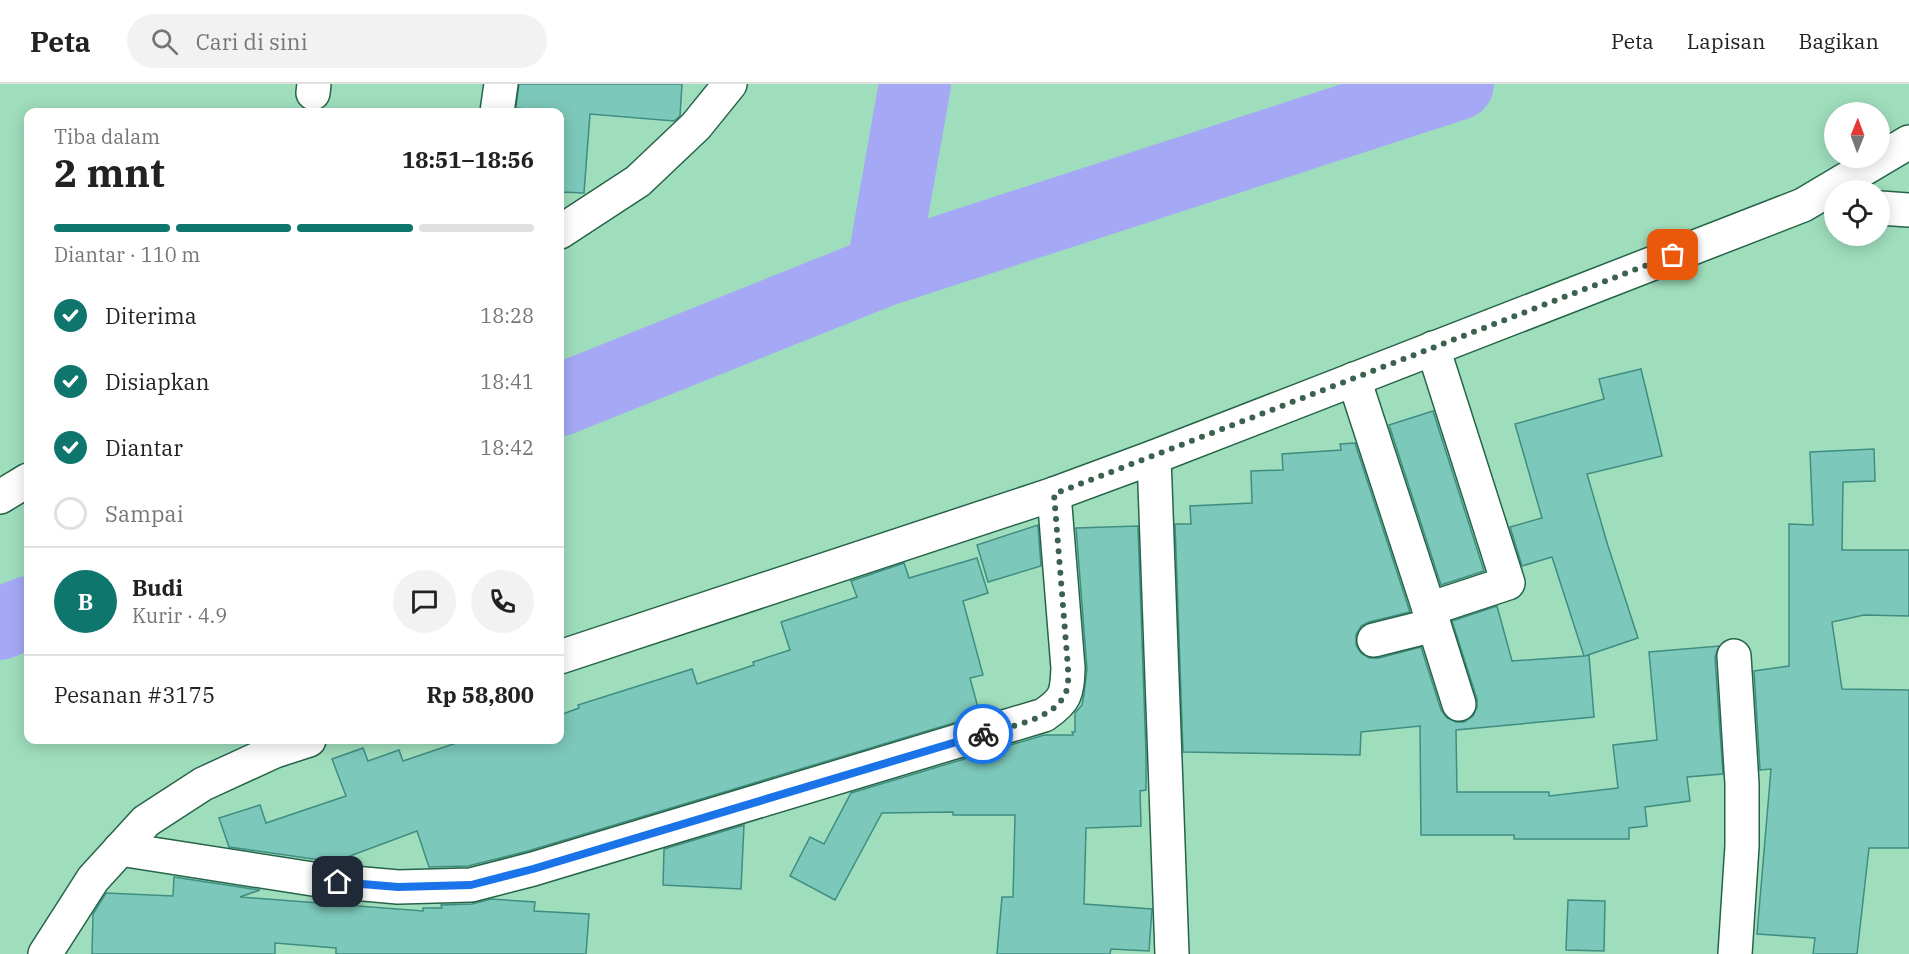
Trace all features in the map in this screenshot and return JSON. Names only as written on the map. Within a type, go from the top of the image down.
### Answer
[{"type":"street","points":[[498,108],[501,84]]},
{"type":"street","points":[[564,229],[638,181],[696,126],[730,84]]},
{"type":"street","points":[[564,656],[1054,494],[1433,348],[1819,206],[1909,142]]},
{"type":"street","points":[[1890,209],[1909,210]]},
{"type":"street","points":[[1374,640],[1508,583],[1433,348]]},
{"type":"street","points":[[1354,379],[1459,704]]},
{"type":"street","points":[[1154,456],[1172,954]]},
{"type":"street","points":[[0,497],[24,482]]},
{"type":"street","points":[[120,849],[319,880],[398,887],[471,885],[533,869],[1044,716],[1059,705],[1067,690],[1068,668],[1054,494]]},
{"type":"street","points":[[1734,656],[1742,784],[1742,846],[1735,954]]},
{"type":"street","points":[[45,954],[93,879],[146,821],[203,784],[275,751],[297,744]]},
{"type":"building","points":[[519,84],[682,84],[680,116],[674,121],[590,114],[584,193],[564,192],[564,108],[516,108]]},
{"type":"building","points":[[1641,369],[1662,456],[1587,474],[1638,638],[1585,656],[1589,655],[1594,717],[1456,730],[1457,792],[1549,792],[1549,796],[1618,788],[1613,745],[1657,740],[1649,652],[1719,646],[1715,657],[1723,774],[1687,777],[1690,801],[1645,807],[1647,826],[1629,828],[1629,839],[1514,839],[1514,835],[1421,835],[1420,726],[1361,732],[1360,755],[1183,752],[1175,524],[1191,524],[1190,506],[1252,503],[1251,471],[1283,470],[1282,454],[1341,450],[1340,444],[1355,443],[1410,612],[1361,626],[1356,635],[1356,645],[1361,653],[1369,658],[1379,658],[1421,647],[1441,710],[1447,718],[1456,722],[1464,722],[1473,716],[1477,707],[1477,699],[1452,621],[1497,606],[1512,661],[1584,656],[1552,557],[1522,566],[1510,527],[1542,518],[1515,424],[1604,399],[1599,379]]},
{"type":"building","points":[[1433,411],[1484,571],[1441,585],[1389,425]]},
{"type":"building","points":[[1874,449],[1875,481],[1843,482],[1842,550],[1909,550],[1909,616],[1864,615],[1832,622],[1842,689],[1909,690],[1909,848],[1869,848],[1857,954],[1813,954],[1815,938],[1757,934],[1771,769],[1760,770],[1754,671],[1789,666],[1789,524],[1813,525],[1810,452]]},
{"type":"building","points":[[1038,525],[1041,566],[988,582],[977,545]]},
{"type":"building","points":[[1138,526],[1146,753],[1146,790],[1140,791],[1141,826],[1086,828],[1084,904],[1152,909],[1149,951],[1111,949],[1110,954],[997,954],[1002,897],[1013,897],[1015,815],[953,815],[953,812],[882,813],[835,900],[790,876],[810,837],[824,844],[851,793],[1044,735],[1073,735],[1075,713],[1082,705],[1087,669],[1076,528]]},
{"type":"building","points":[[977,558],[988,593],[963,601],[983,675],[970,678],[980,715],[528,851],[468,866],[429,867],[417,831],[334,862],[229,847],[219,818],[260,805],[266,823],[346,796],[332,759],[363,748],[368,761],[399,750],[403,761],[453,744],[564,744],[564,714],[579,708],[578,705],[692,669],[697,684],[754,665],[753,662],[790,650],[781,622],[857,597],[851,581],[904,563],[909,578]]},
{"type":"building","points":[[744,825],[741,889],[663,885],[664,849]]},
{"type":"building","points":[[174,877],[260,890],[240,897],[423,911],[423,908],[442,908],[441,905],[472,904],[491,899],[535,902],[534,911],[589,914],[586,954],[336,954],[336,948],[275,943],[275,954],[92,954],[93,914],[106,893],[173,896]]},
{"type":"building","points":[[1568,900],[1605,901],[1604,951],[1566,950]]},
{"type":"waterway","points":[[882,271],[915,84]]},
{"type":"waterway","points":[[564,398],[882,271],[1458,84]]},
{"type":"waterway","points":[[0,624],[24,614]]},
{"type":"way so far","points":[[983,734],[1044,716],[1059,705],[1067,690],[1068,668],[1054,494],[1673,255]]},
{"type":"route","points":[[338,882],[398,887],[471,885],[533,869],[983,734]]}]
